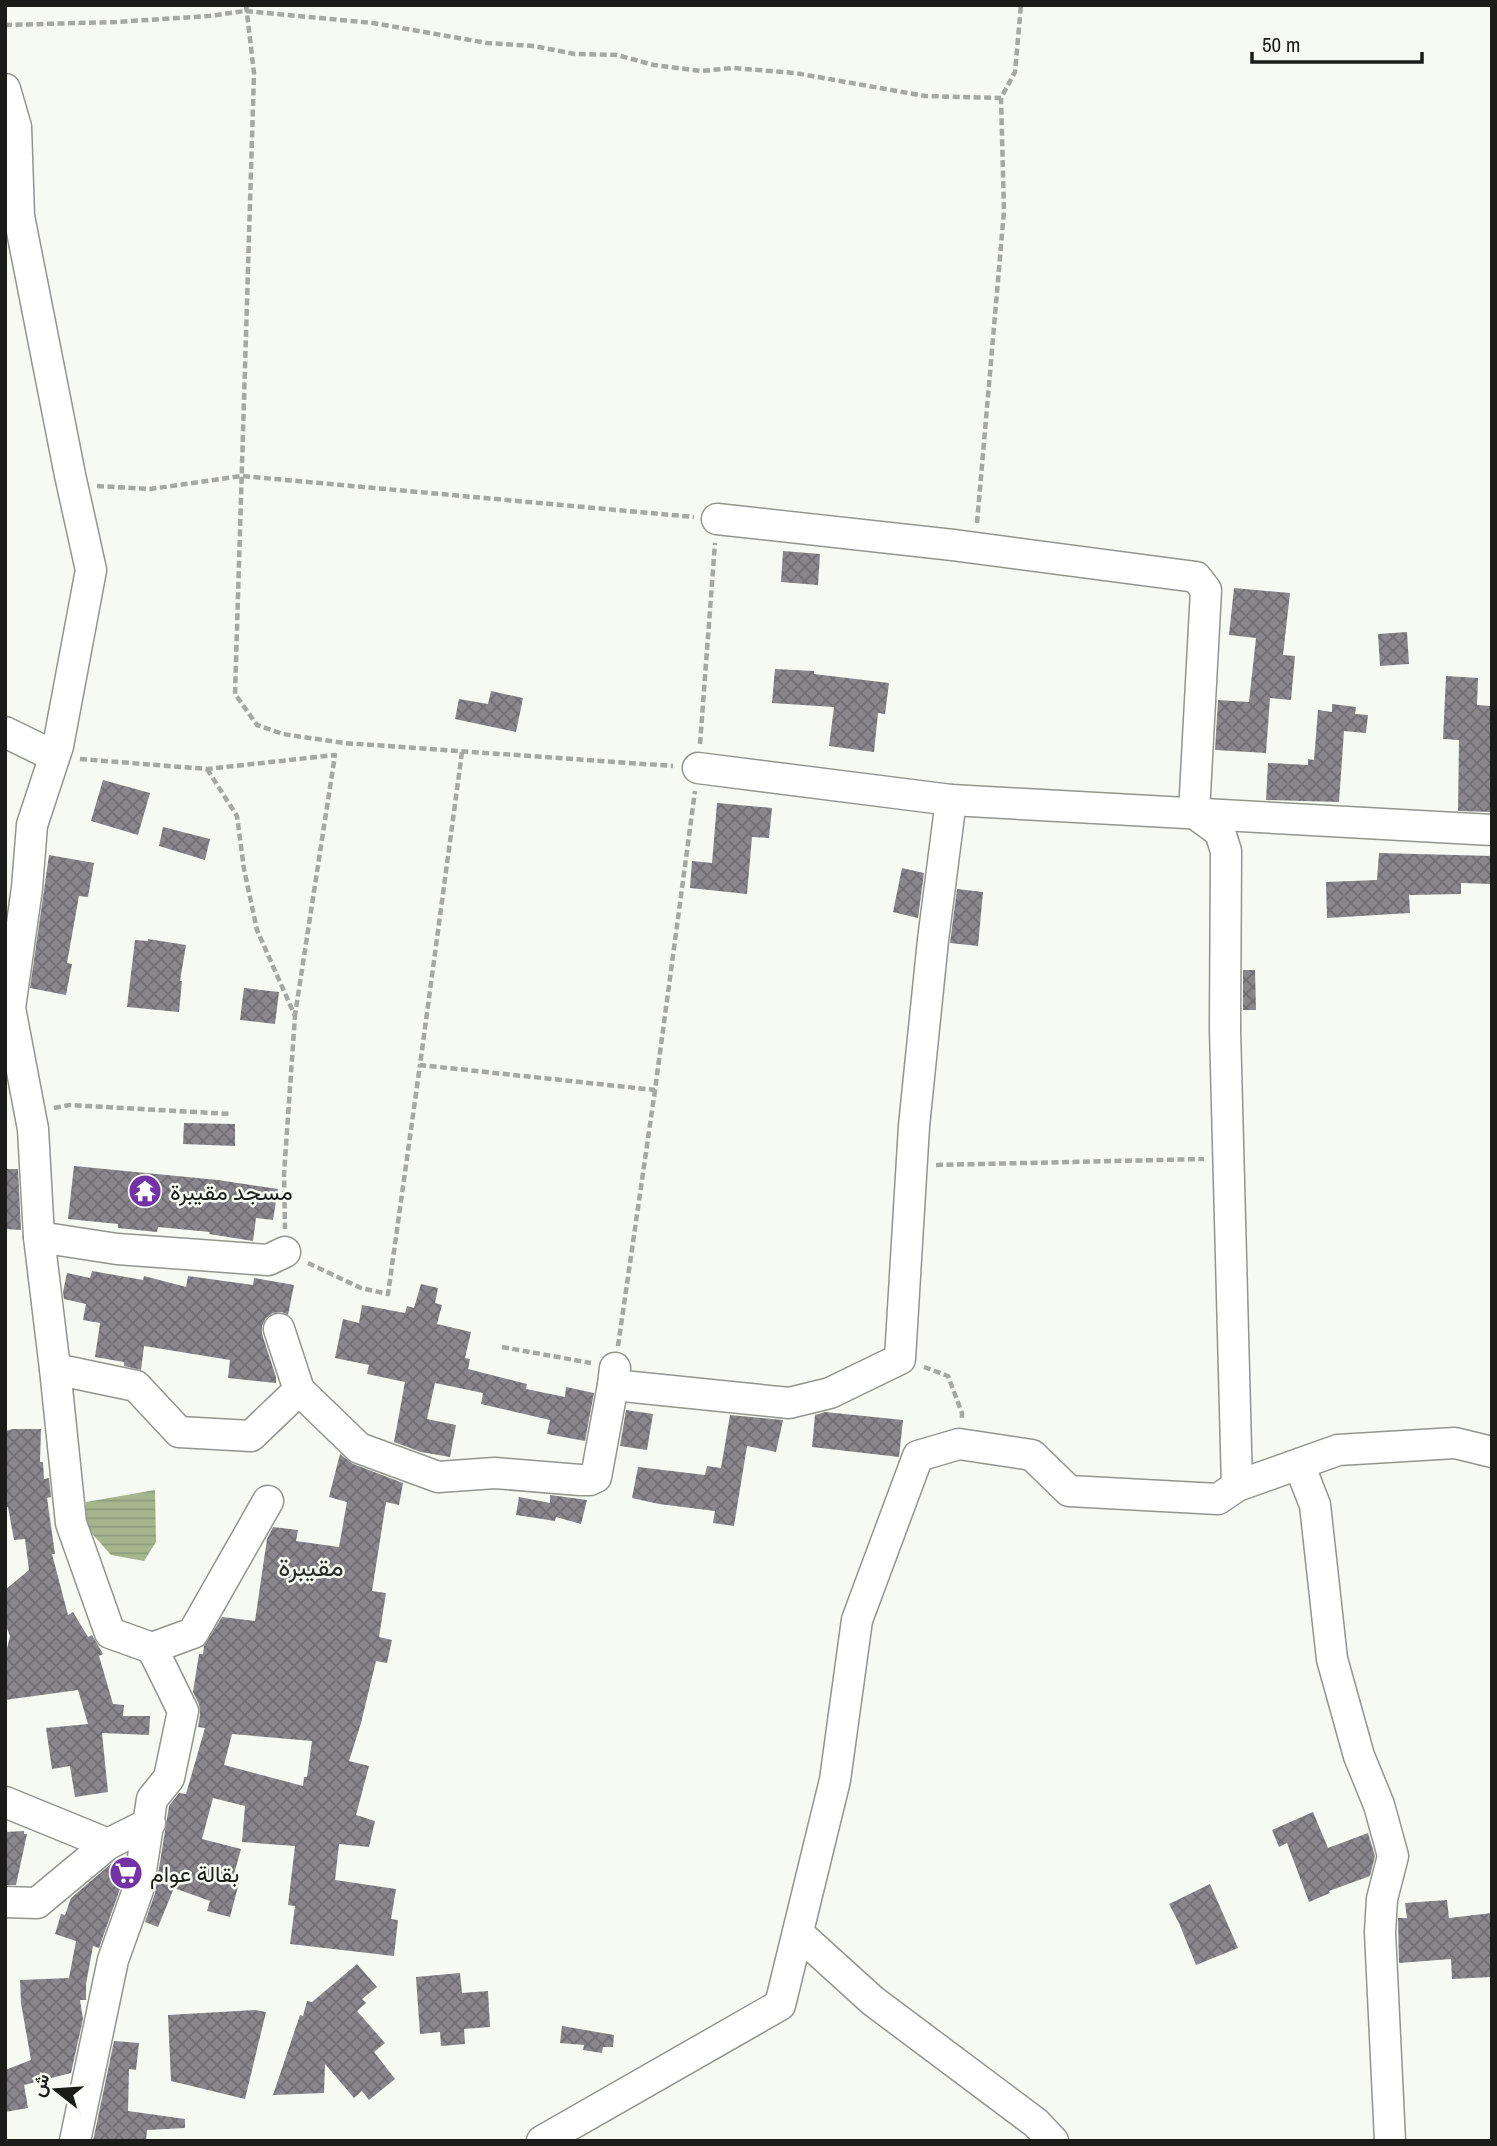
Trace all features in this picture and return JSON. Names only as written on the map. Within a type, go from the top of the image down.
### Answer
[{"type":"street","points":[[5,89],[16,127],[19,216],[72,484],[92,570],[54,757],[32,825],[27,888],[10,1008],[33,1129],[39,1237],[71,1523],[110,1633],[152,1648],[193,1633],[268,1501]]},
{"type":"street","points":[[717,519],[975,548],[1196,577],[1206,590],[1194,813]]},
{"type":"street","points":[[5,732],[54,757]]},
{"type":"street","points":[[698,768],[951,800],[1492,830]]},
{"type":"street","points":[[279,1329],[299,1390],[359,1448],[438,1477],[495,1473],[590,1480],[596,1478],[614,1377],[789,1403],[830,1393],[900,1359],[911,1164],[933,940],[951,800]]},
{"type":"street","points":[[1194,813],[1220,832],[1226,851],[1228,1154],[1237,1486]]},
{"type":"street","points":[[39,1237],[117,1249],[268,1260],[285,1252]]},
{"type":"street","points":[[55,1369],[136,1385],[180,1432],[251,1436],[299,1390]]},
{"type":"street","points":[[542,2141],[780,2005],[835,1780],[857,1620],[918,1456],[959,1444],[1032,1455],[1069,1491],[1218,1499],[1237,1486],[1338,1450],[1455,1443],[1492,1452]]},
{"type":"street","points":[[1299,1464],[1315,1505],[1332,1659],[1359,1756],[1379,1805],[1393,1856],[1382,1899],[1380,1932],[1390,2141]]},
{"type":"street","points":[[75,2141],[113,1960],[138,1890],[152,1799],[169,1778],[183,1711],[152,1648]]},
{"type":"street","points":[[5,1802],[108,1844]]},
{"type":"street","points":[[5,1902],[37,1903],[108,1844],[150,1823]]},
{"type":"street","points":[[798,1933],[873,2001],[1036,2123],[1053,2141]]},
{"type":"path","points":[[975,548],[1004,211],[1001,98],[1015,72],[1021,5]]},
{"type":"path","points":[[5,25],[209,16],[245,8],[373,23],[487,43],[534,46],[575,54],[617,55],[654,65],[701,71],[733,68],[795,73],[925,96],[1001,98]]},
{"type":"path","points":[[245,8],[254,73],[235,694],[257,725],[283,734],[462,752],[698,768]]},
{"type":"path","points":[[72,484],[150,489],[242,476],[717,519],[698,768],[614,1377],[502,1347]]},
{"type":"path","points":[[54,757],[207,769],[335,755],[295,1016],[284,1174],[285,1252],[361,1287],[388,1294],[462,752]]},
{"type":"path","points":[[207,769],[237,816],[244,869],[257,930],[295,1016]]},
{"type":"path","points":[[420,1065],[655,1090]]},
{"type":"path","points":[[29,1111],[69,1105],[231,1114]]},
{"type":"path","points":[[911,1164],[986,1165],[1214,1158],[1228,1154]]},
{"type":"path","points":[[900,1359],[948,1376],[962,1413],[959,1444]]},
{"type":"shaded area","points":[[155,1490],[156,1542],[144,1561],[111,1555],[86,1527],[86,1502]]},
{"type":"building","points":[[783,551],[820,554],[818,585],[781,582]]},
{"type":"building","points":[[1234,588],[1290,593],[1283,655],[1295,656],[1291,700],[1270,698],[1266,753],[1215,750],[1218,700],[1249,702],[1256,638],[1229,635]]},
{"type":"building","points":[[1407,632],[1409,664],[1380,666],[1378,634]]},
{"type":"building","points":[[775,669],[814,671],[814,674],[889,683],[885,714],[878,713],[874,752],[829,746],[834,707],[772,703]]},
{"type":"building","points":[[1446,676],[1478,678],[1477,705],[1492,706],[1492,812],[1458,811],[1459,740],[1443,739]]},
{"type":"building","points":[[491,691],[523,698],[516,732],[455,719],[459,699],[488,704]]},
{"type":"building","points":[[1332,704],[1356,707],[1355,714],[1368,715],[1366,733],[1344,731],[1339,802],[1266,800],[1268,763],[1308,765],[1308,759],[1314,760],[1318,710],[1332,712]]},
{"type":"building","points":[[103,780],[150,793],[138,835],[91,821]]},
{"type":"building","points":[[717,803],[772,808],[769,838],[752,837],[747,894],[690,888],[692,861],[712,863]]},
{"type":"building","points":[[163,827],[210,839],[205,860],[159,846]]},
{"type":"building","points":[[1379,853],[1492,856],[1492,884],[1461,883],[1461,894],[1409,895],[1410,913],[1327,918],[1326,882],[1377,880]]},
{"type":"building","points":[[49,855],[94,863],[88,897],[79,896],[67,963],[72,964],[66,995],[30,988]]},
{"type":"building","points":[[902,868],[924,873],[918,918],[893,912]]},
{"type":"building","points":[[957,889],[983,892],[978,946],[950,943]]},
{"type":"building","points":[[148,939],[186,945],[180,981],[179,1012],[127,1007],[135,940]]},
{"type":"building","points":[[1243,970],[1255,970],[1256,1010],[1243,1010]]},
{"type":"building","points":[[244,988],[279,992],[275,1024],[240,1020]]},
{"type":"building","points":[[184,1123],[235,1124],[235,1146],[183,1144]]},
{"type":"building","points":[[74,1166],[218,1180],[278,1189],[273,1220],[256,1218],[253,1241],[209,1234],[210,1232],[158,1227],[157,1232],[118,1228],[118,1224],[68,1219]]},
{"type":"building","points":[[5,1169],[18,1169],[21,1230],[5,1229]]},
{"type":"building","points":[[92,1271],[143,1280],[144,1276],[186,1287],[188,1276],[253,1285],[254,1278],[294,1285],[288,1315],[282,1312],[273,1313],[266,1318],[262,1326],[276,1383],[228,1378],[230,1360],[144,1346],[141,1370],[124,1366],[124,1362],[95,1357],[100,1323],[83,1320],[86,1304],[64,1299],[63,1292],[67,1273],[90,1278]]},
{"type":"building","points":[[421,1284],[438,1288],[435,1303],[442,1305],[437,1324],[471,1332],[465,1358],[470,1359],[468,1369],[527,1384],[526,1389],[565,1397],[566,1387],[594,1393],[585,1441],[547,1434],[550,1420],[481,1404],[483,1393],[435,1383],[427,1419],[456,1425],[450,1457],[421,1452],[394,1442],[405,1382],[367,1374],[369,1365],[335,1358],[343,1319],[359,1323],[362,1305],[405,1313],[407,1306],[414,1308]]},
{"type":"building","points":[[626,1410],[653,1414],[647,1450],[620,1446]]},
{"type":"building","points":[[825,1412],[903,1420],[899,1457],[812,1447],[815,1415]]},
{"type":"building","points":[[730,1415],[783,1420],[776,1452],[747,1446],[734,1526],[713,1523],[715,1511],[632,1498],[638,1467],[705,1475],[707,1466],[721,1468]]},
{"type":"building","points":[[41,1429],[40,1462],[43,1462],[44,1479],[49,1478],[51,1497],[47,1498],[55,1554],[52,1554],[68,1615],[73,1612],[88,1637],[92,1635],[103,1654],[99,1656],[113,1704],[124,1705],[123,1716],[150,1716],[149,1735],[102,1733],[108,1792],[75,1797],[70,1766],[52,1769],[46,1728],[88,1724],[78,1690],[5,1700],[5,1657],[10,1636],[5,1623],[5,1590],[29,1570],[25,1539],[14,1540],[8,1507],[5,1507],[5,1431]]},
{"type":"building","points":[[340,1454],[353,1464],[403,1483],[399,1505],[386,1502],[372,1591],[386,1593],[379,1637],[392,1640],[387,1663],[376,1661],[349,1761],[369,1766],[356,1815],[375,1821],[369,1847],[339,1844],[335,1880],[396,1889],[391,1919],[398,1920],[394,1956],[290,1944],[295,1906],[288,1905],[295,1846],[242,1842],[245,1806],[213,1798],[202,1839],[241,1849],[233,1878],[240,1879],[230,1917],[207,1911],[210,1901],[174,1888],[158,1927],[145,1922],[155,1893],[169,1806],[179,1793],[186,1794],[205,1728],[198,1727],[199,1704],[193,1692],[199,1654],[203,1654],[204,1646],[222,1617],[255,1621],[267,1539],[273,1527],[298,1530],[296,1541],[339,1547],[347,1502],[329,1497]],"holes":[[[232,1734],[312,1741],[307,1777],[304,1777],[303,1786],[224,1765]]]},
{"type":"building","points":[[550,1495],[587,1500],[581,1524],[556,1517],[555,1521],[516,1515],[519,1497],[550,1503]]},
{"type":"building","points":[[1313,1812],[1328,1848],[1368,1833],[1375,1856],[1370,1876],[1329,1891],[1330,1893],[1309,1902],[1287,1843],[1279,1847],[1272,1830]]},
{"type":"building","points":[[24,1831],[24,1834],[27,1834],[16,1885],[5,1885],[5,1832]]},
{"type":"building","points":[[117,1862],[124,1865],[121,1886],[99,1948],[93,1946],[86,2000],[80,2000],[83,2019],[71,2073],[24,2085],[28,2108],[5,2112],[5,2070],[31,2060],[21,2003],[20,1980],[69,1978],[76,1941],[55,1934],[61,1914],[65,1915],[71,1898],[112,1863],[116,1865]]},
{"type":"building","points":[[1210,1884],[1238,1948],[1196,1965],[1169,1904]]},
{"type":"building","points":[[1447,1900],[1449,1918],[1492,1913],[1492,1977],[1452,1979],[1451,1959],[1399,1963],[1398,1918],[1407,1918],[1405,1903]]},
{"type":"building","points":[[357,1964],[377,1987],[362,1999],[366,2003],[357,2011],[385,2043],[374,2052],[395,2079],[369,2100],[362,2091],[354,2098],[325,2064],[324,2093],[273,2095],[307,2001],[312,2002]]},
{"type":"building","points":[[460,1973],[462,1993],[488,1991],[490,2027],[464,2029],[465,2044],[441,2046],[440,2032],[420,2034],[416,1977]]},
{"type":"building","points":[[255,2010],[266,2012],[245,2099],[171,2081],[168,2015]]},
{"type":"building","points":[[562,2026],[614,2035],[613,2047],[603,2047],[602,2053],[583,2050],[584,2045],[560,2043]]},
{"type":"building","points":[[114,2041],[139,2043],[136,2070],[129,2069],[128,2111],[185,2119],[185,2128],[147,2130],[146,2141],[93,2141]]},
{"type":"place","name":"مسجد مقيبرة","points":[[145,1191]]},
{"type":"place","name":"بقالة عوام","points":[[126,1873]]},
{"type":"district","name":"مقيبرة","points":[[311,1566]]}]
